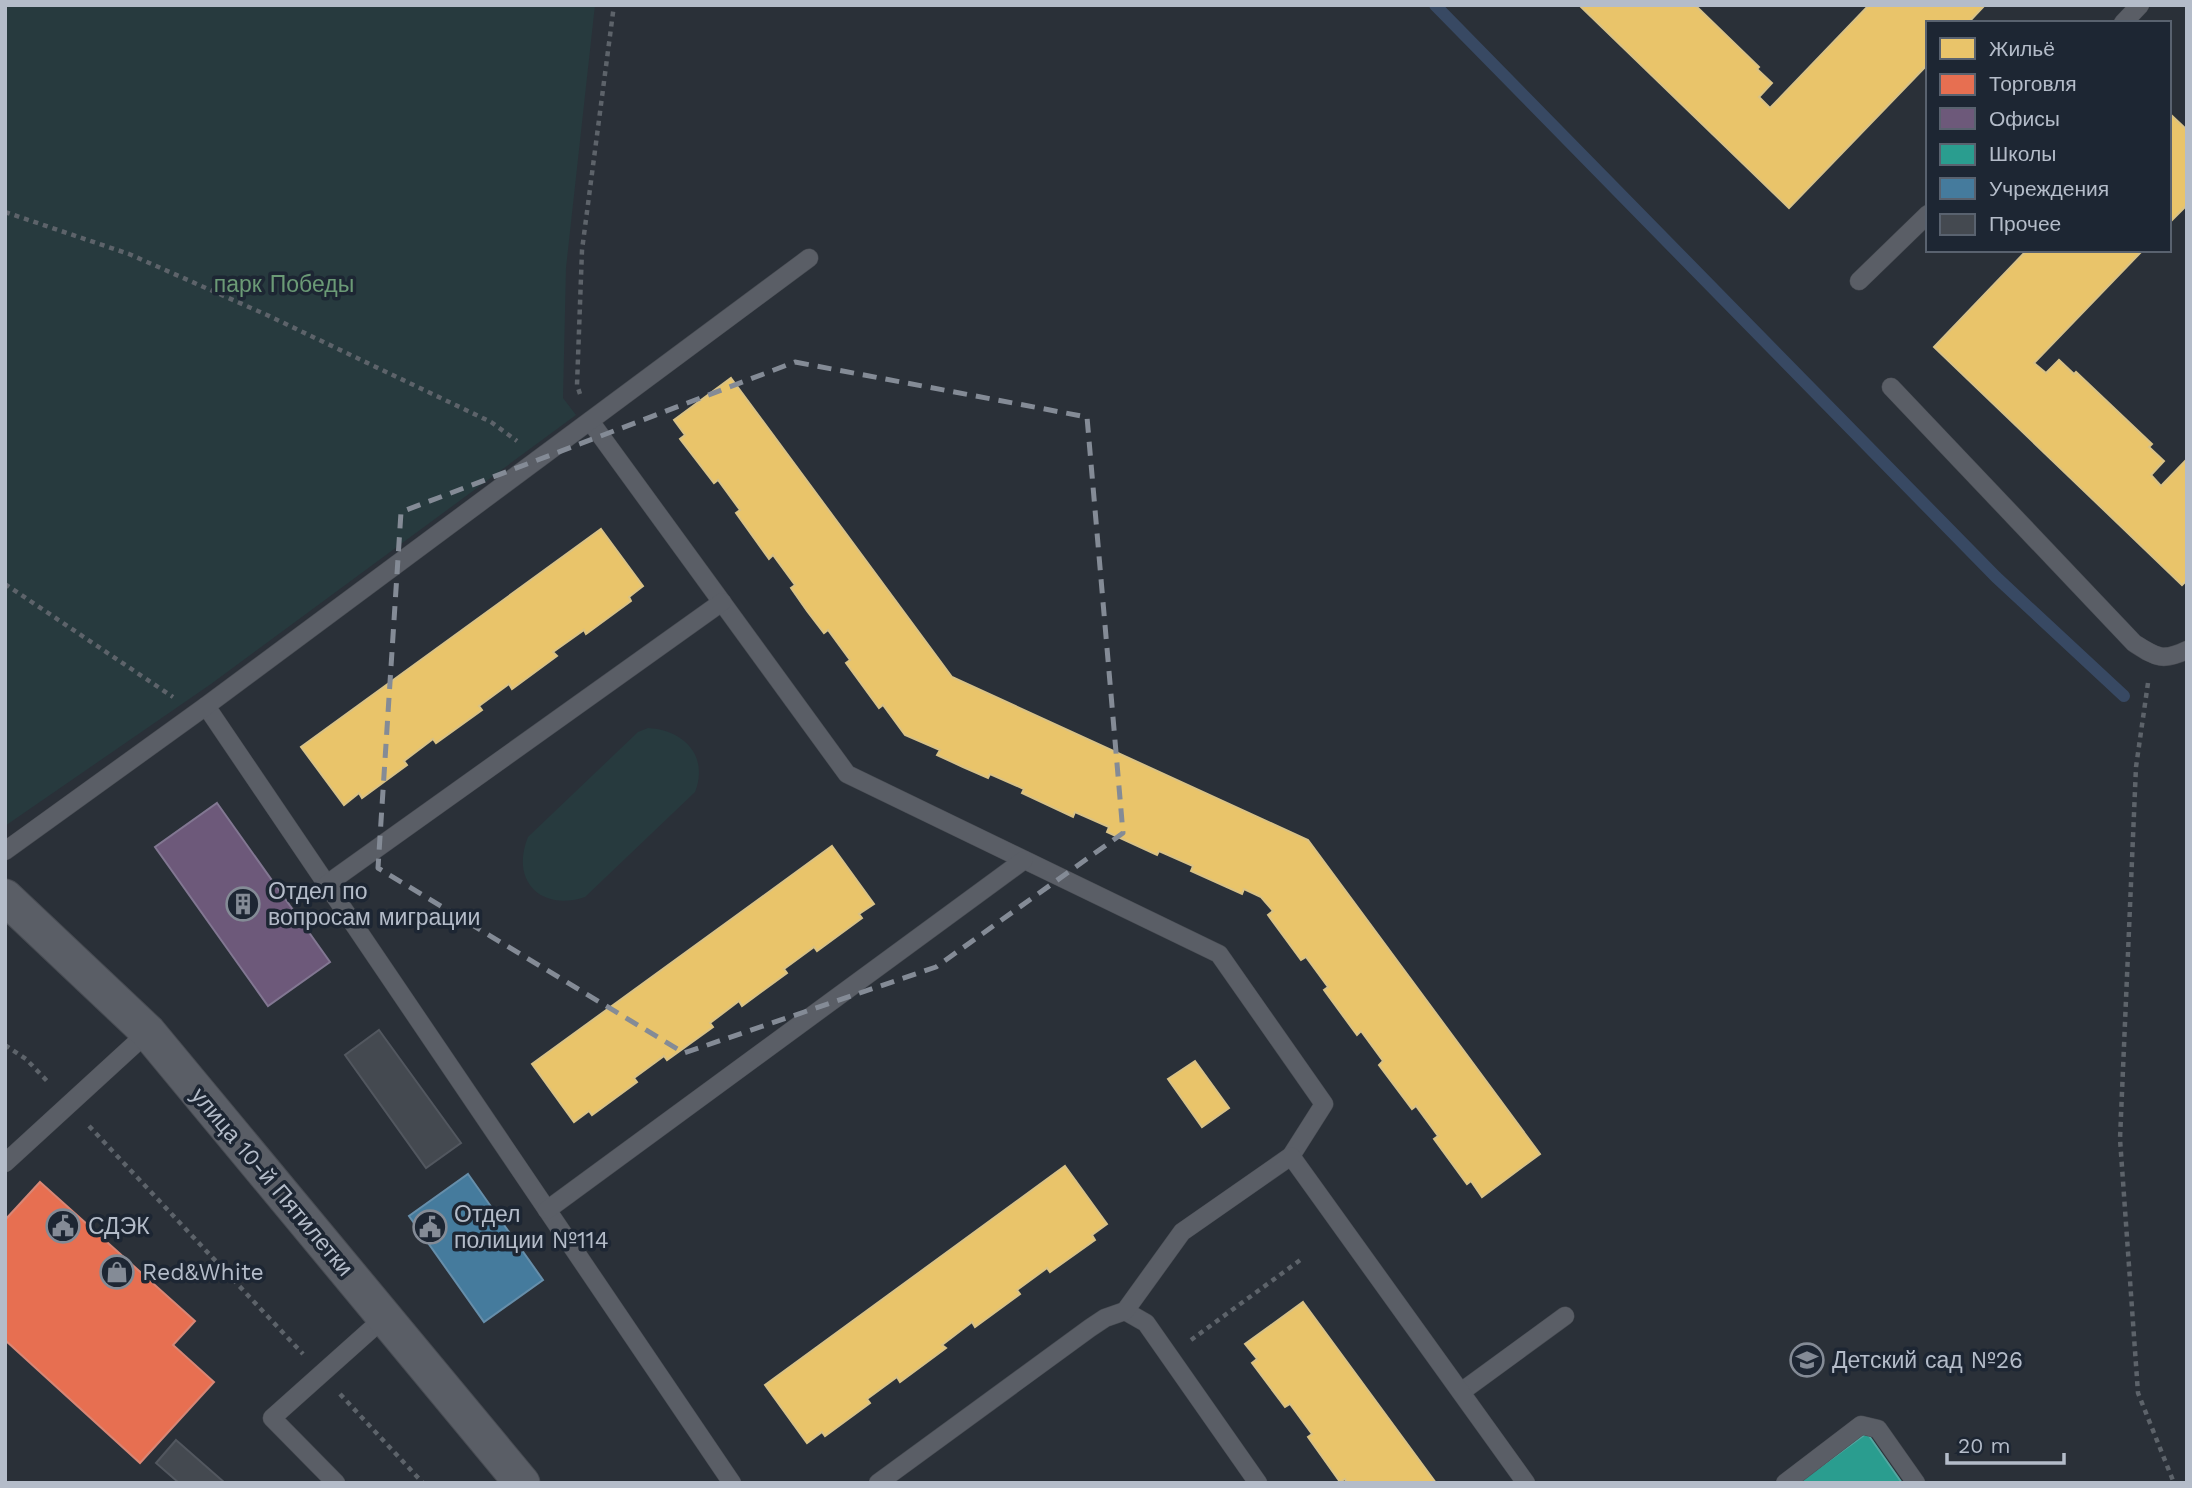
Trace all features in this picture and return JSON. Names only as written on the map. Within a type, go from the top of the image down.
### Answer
[{"type":"street","name":"улица 10-й Пятилетки","points":[[5,897],[148,1032],[522,1483]]},
{"type":"lane","points":[[2125,21],[2140,5]]},
{"type":"lane","points":[[1859,281],[1926,216]]},
{"type":"lane","points":[[5,851],[202,710],[809,258]]},
{"type":"lane","points":[[1891,387],[2134,643],[2152,655],[2169,657],[2187,650]]},
{"type":"lane","points":[[590,421],[847,774],[1219,954],[1324,1104],[1291,1156],[1182,1232],[1125,1311],[1105,1318],[1090,1328],[878,1483]]},
{"type":"lane","points":[[327,884],[722,603]]},
{"type":"lane","points":[[202,710],[327,884],[732,1483]]},
{"type":"lane","points":[[547,1210],[1024,860]]},
{"type":"lane","points":[[5,1163],[148,1032]]},
{"type":"lane","points":[[1291,1156],[1526,1483]]},
{"type":"lane","points":[[1125,1311],[1146,1323],[1258,1483]]},
{"type":"lane","points":[[1461,1391],[1565,1316]]},
{"type":"lane","points":[[336,1483],[272,1418],[385,1317]]},
{"type":"lane","points":[[1785,1483],[1861,1425],[1878,1429],[1916,1483]]},
{"type":"path","points":[[590,421],[577,385],[582,250],[614,5]]},
{"type":"path","points":[[5,212],[129,254],[280,321],[491,422],[540,458]]},
{"type":"path","points":[[5,584],[202,710]]},
{"type":"path","points":[[2152,655],[2136,767],[2120,1139],[2138,1393],[2174,1483]]},
{"type":"path","points":[[5,1045],[26,1059],[423,1483]]},
{"type":"path","points":[[1169,1356],[1303,1258]]},
{"type":"highlighted area","points":[[795,362],[1087,417],[1123,833],[936,967],[684,1053],[378,868],[401,512]]},
{"type":"green space","name":"парк Победы","points":[[5,5],[595,5],[566,268],[563,398],[576,415],[211,684],[5,826]]},
{"type":"green space","points":[[648,728],[673,734],[690,747],[699,767],[695,792],[585,897],[569,901],[543,896],[533,889],[523,867],[523,853],[528,837],[638,732]]},
{"type":"building: Жильё","points":[[1579,5],[1695,5],[1772,83],[1759,97],[1770,108],[1869,5],[1985,5],[1970,21],[1926,21],[1926,66],[1789,208]]},
{"type":"building: Жильё","points":[[2171,115],[2187,130],[2187,205],[2171,221]]},
{"type":"building: Жильё","points":[[2025,252],[2141,252],[2034,363],[2046,373],[2059,360],[2074,374],[2076,372],[2152,444],[2149,447],[2164,461],[2151,475],[2161,486],[2187,459],[2187,580],[2182,585],[1934,347]]},
{"type":"building: Жильё","points":[[731,378],[952,677],[1308,840],[1540,1154],[1482,1197],[1471,1181],[1467,1184],[1434,1139],[1438,1136],[1416,1106],[1412,1109],[1379,1065],[1383,1061],[1361,1031],[1357,1035],[1324,990],[1328,987],[1306,957],[1301,960],[1268,915],[1273,911],[1261,897],[1244,889],[1242,894],[1191,871],[1193,866],[1159,851],[1157,855],[1107,832],[1109,827],[1075,812],[1073,817],[1022,793],[1024,789],[990,774],[988,778],[963,767],[937,755],[940,750],[905,735],[883,705],[879,708],[846,663],[850,660],[828,630],[824,633],[807,611],[791,588],[795,585],[773,555],[769,559],[736,513],[740,510],[718,480],[714,483],[680,439],[685,435],[674,420]]},
{"type":"building: Жильё","points":[[601,529],[643,586],[629,597],[631,601],[586,634],[584,630],[553,652],[557,656],[512,689],[509,684],[479,706],[482,710],[436,743],[433,739],[404,761],[407,765],[362,798],[359,793],[344,805],[301,747]]},
{"type":"building: Жильё","points":[[832,846],[874,904],[859,914],[862,918],[817,951],[814,947],[784,969],[787,973],[742,1006],[739,1001],[710,1023],[713,1027],[667,1060],[664,1056],[634,1078],[637,1082],[592,1115],[589,1111],[574,1122],[532,1064]]},
{"type":"building: Жильё","points":[[1195,1061],[1229,1108],[1202,1127],[1168,1079]]},
{"type":"building: Жильё","points":[[1065,1166],[1107,1224],[1092,1235],[1095,1240],[1050,1272],[1047,1268],[1017,1290],[1020,1294],[975,1327],[972,1322],[942,1345],[946,1348],[900,1382],[897,1377],[867,1399],[870,1403],[825,1436],[822,1432],[807,1443],[765,1385]]},
{"type":"building: Жильё","points":[[1303,1302],[1436,1483],[1347,1483],[1345,1479],[1340,1482],[1308,1437],[1312,1434],[1290,1404],[1285,1407],[1252,1363],[1257,1359],[1245,1344]]},
{"type":"building: Торговля","points":[[40,1182],[195,1321],[173,1345],[214,1382],[140,1463],[5,1340],[5,1220]]},
{"type":"building: Офисы","name":"Отдел по вопросам миграции","points":[[217,803],[330,962],[268,1006],[155,847]]},
{"type":"building: Школы","points":[[1867,1433],[1902,1483],[1798,1483]]},
{"type":"building: Учреждения","points":[[468,1174],[543,1280],[484,1322],[409,1216]]},
{"type":"building: Прочее","points":[[379,1030],[461,1143],[426,1168],[345,1055]]},
{"type":"building: Прочее","points":[[176,1440],[225,1483],[179,1483],[156,1463]]},
{"type":"waterway","points":[[1435,5],[1996,577],[2124,696]]},
{"type":"place","name":"Отдел по вопросам миграции","points":[[243,904]]},
{"type":"place","name":"СДЭК","points":[[63,1226]]},
{"type":"place","name":"Отдел полиции №114","points":[[430,1227]]},
{"type":"place","name":"Red&White","points":[[117,1272]]},
{"type":"place","name":"Детский сад №26","points":[[1807,1360]]}]
